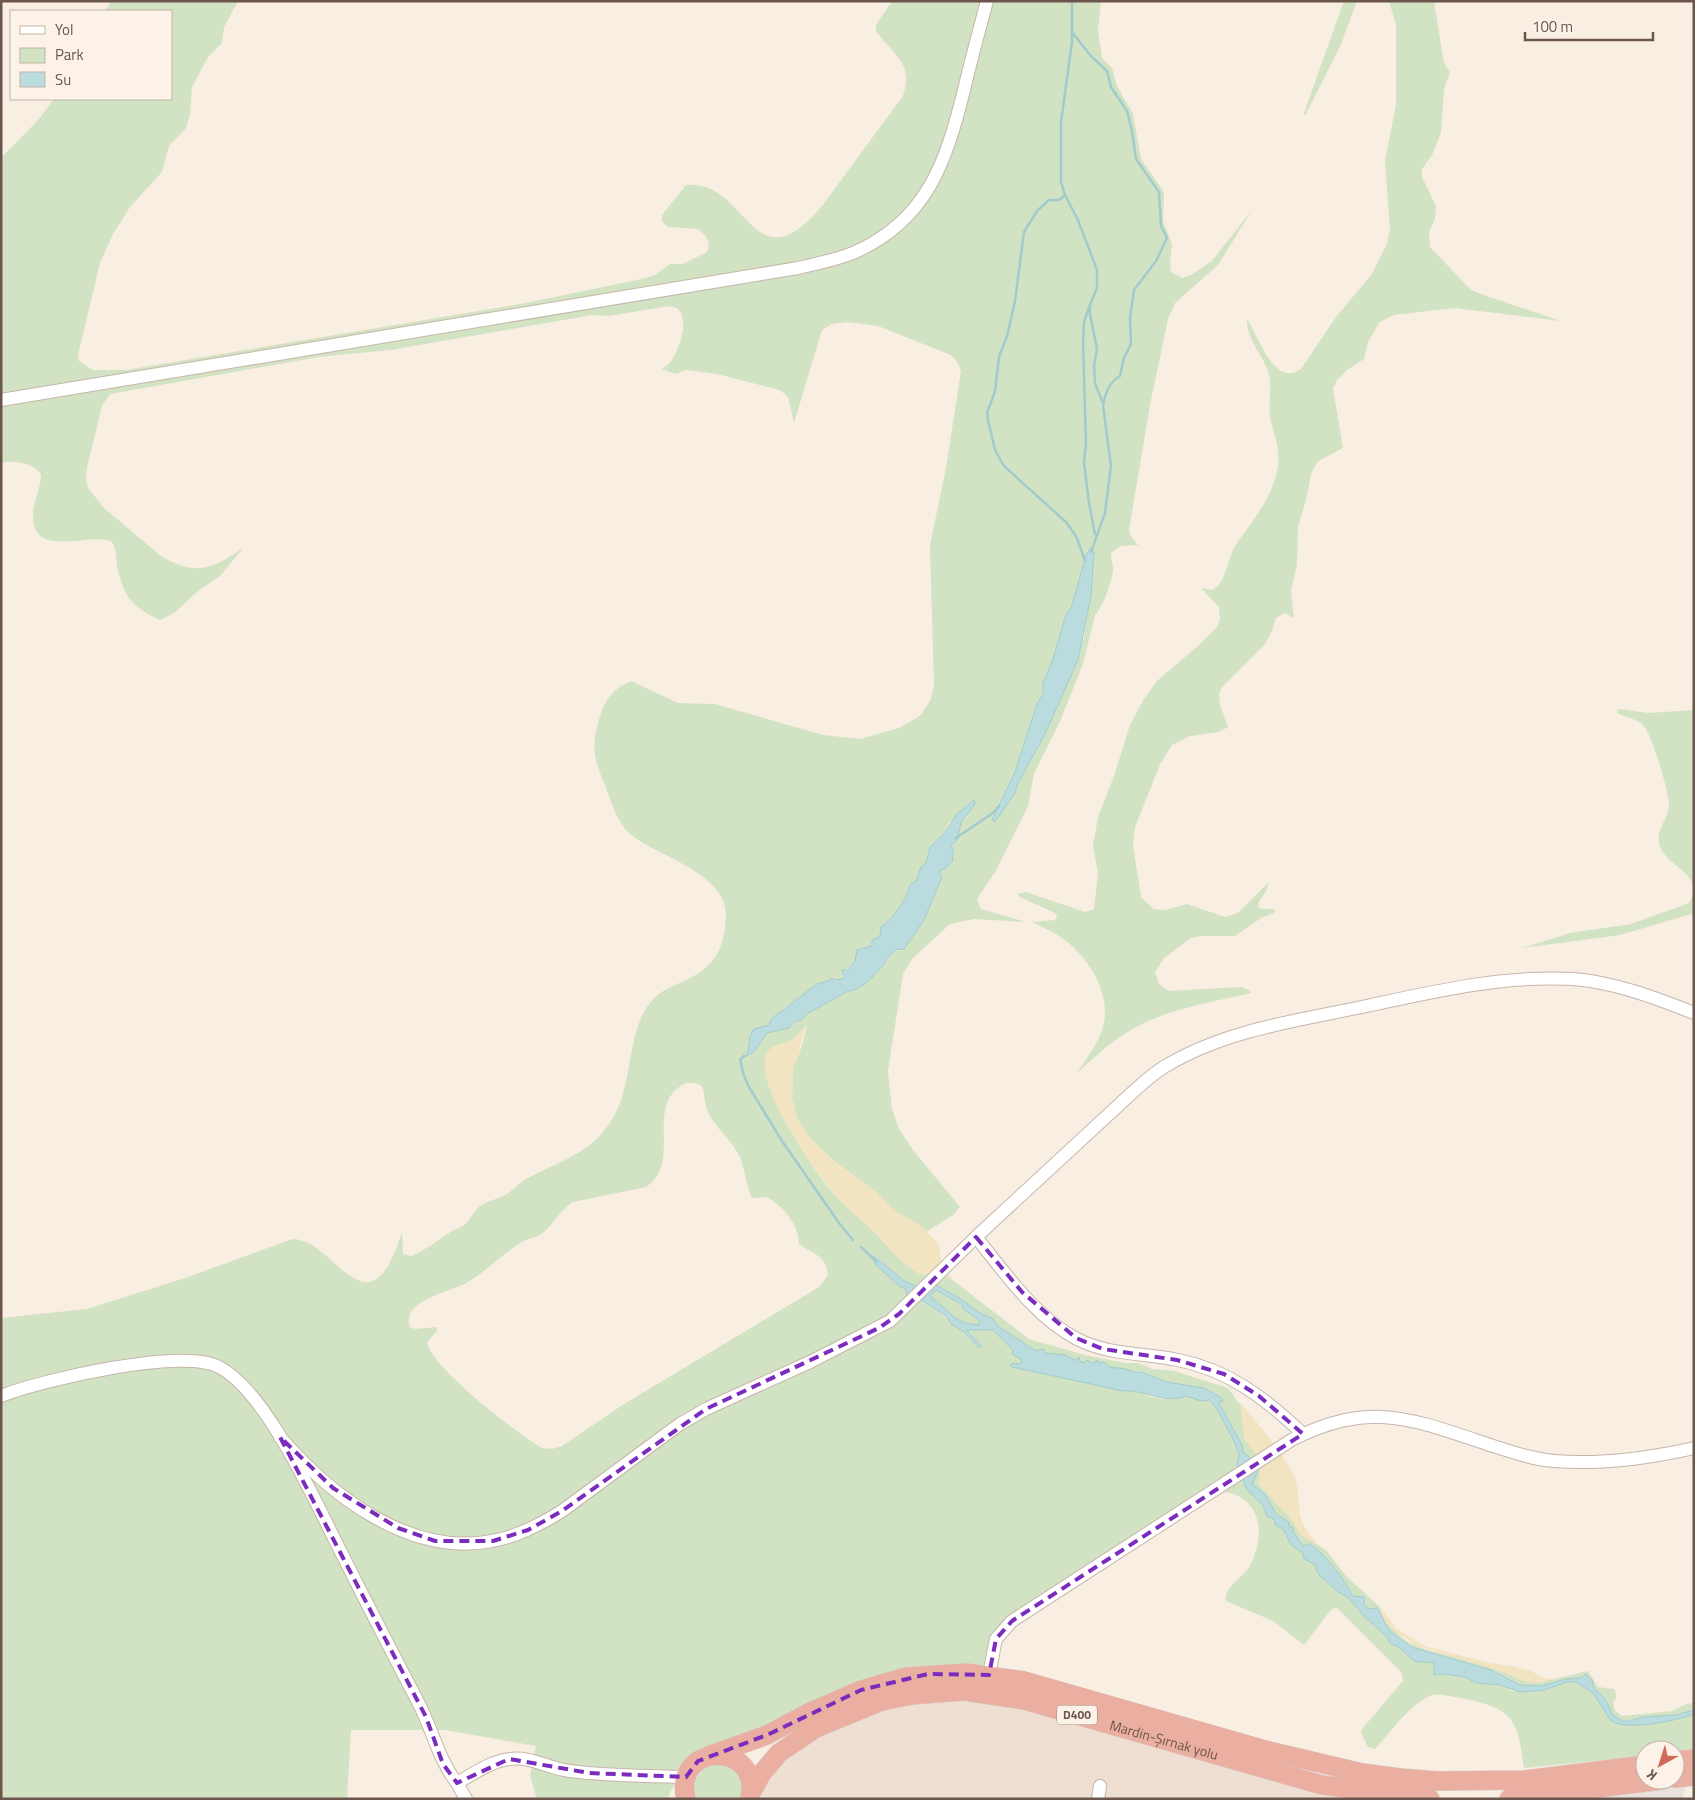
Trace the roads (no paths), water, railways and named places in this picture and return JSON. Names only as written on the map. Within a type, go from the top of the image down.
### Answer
[{"type":"highway","points":[[683,1790],[694,1764],[708,1756],[761,1738],[831,1702],[881,1683],[905,1677],[945,1672],[989,1675],[1024,1681],[1265,1750],[1381,1776],[1437,1781],[1525,1780],[1635,1766]]},
{"type":"highway","name":"Mardin-Şırnak yolu","points":[[750,1796],[762,1773],[779,1753],[816,1728],[882,1701],[945,1691],[988,1694],[1024,1700],[1320,1792],[1430,1799]]},
{"type":"highway","points":[[708,1756],[724,1756],[739,1763],[749,1777],[750,1796]]},
{"type":"highway","points":[[1509,1799],[1635,1783]]},
{"type":"street","points":[[1,400],[780,271],[825,262],[852,253],[880,238],[904,220],[921,201],[934,180],[953,134],[987,1]]},
{"type":"street","points":[[1,1396],[97,1372],[156,1363],[198,1360],[220,1366],[239,1381],[280,1437],[303,1464],[356,1504],[398,1528],[435,1541],[456,1544],[493,1541],[528,1530],[556,1514],[680,1424],[706,1409],[879,1328],[908,1306],[976,1237],[1162,1068],[1234,1037],[1294,1021],[1406,997],[1473,986],[1535,979],[1574,980],[1602,984],[1694,1013]]},
{"type":"street","points":[[976,1237],[1022,1292],[1043,1313],[1076,1338],[1103,1349],[1177,1360],[1224,1374],[1259,1396],[1298,1436]]},
{"type":"street","points":[[989,1675],[996,1639],[1012,1621],[1298,1436],[1352,1418],[1386,1416],[1421,1424],[1515,1453],[1553,1461],[1602,1461],[1694,1448]]},
{"type":"street","points":[[280,1437],[426,1717],[443,1764],[466,1799]]},
{"type":"street","points":[[457,1783],[491,1764],[510,1759],[532,1760],[567,1771],[589,1773],[683,1790]]},
{"type":"water","points":[[1090,548],[1094,552],[1091,596],[1078,660],[1044,736],[1018,783],[1015,793],[995,822],[992,820],[1015,772],[1037,704],[1043,693],[1043,683],[1053,659],[1066,615],[1071,608]]},
{"type":"water","points":[[974,800],[975,804],[961,823],[957,840],[951,846],[954,850],[952,855],[953,861],[946,868],[939,871],[942,877],[924,920],[904,949],[895,950],[862,986],[848,991],[805,1015],[802,1020],[797,1021],[789,1028],[767,1033],[754,1052],[744,1057],[748,1052],[750,1036],[754,1029],[769,1025],[771,1019],[817,984],[832,978],[838,980],[844,978],[842,970],[847,970],[855,961],[857,950],[872,946],[872,940],[880,936],[881,927],[899,908],[906,897],[910,885],[916,881],[921,867],[926,863],[930,847],[943,835],[957,814]]},
{"type":"water","points":[[874,1256],[904,1281],[916,1286],[936,1285],[961,1299],[978,1312],[992,1318],[999,1327],[1036,1351],[1043,1349],[1046,1353],[1065,1355],[1075,1360],[1080,1357],[1079,1361],[1085,1363],[1087,1360],[1093,1363],[1098,1360],[1098,1363],[1104,1362],[1109,1367],[1141,1372],[1167,1382],[1204,1388],[1222,1398],[1223,1401],[1219,1403],[1242,1445],[1243,1453],[1252,1460],[1258,1471],[1252,1484],[1265,1494],[1276,1514],[1289,1522],[1289,1527],[1293,1527],[1293,1532],[1303,1546],[1310,1544],[1323,1555],[1339,1574],[1353,1596],[1364,1597],[1365,1606],[1369,1609],[1377,1608],[1390,1631],[1411,1647],[1491,1670],[1520,1685],[1541,1686],[1566,1679],[1581,1678],[1585,1674],[1592,1680],[1594,1689],[1604,1697],[1613,1715],[1622,1721],[1630,1721],[1642,1717],[1676,1715],[1694,1710],[1694,1714],[1652,1724],[1618,1724],[1611,1721],[1594,1694],[1576,1682],[1567,1682],[1544,1690],[1520,1692],[1500,1685],[1476,1683],[1465,1677],[1444,1674],[1434,1675],[1434,1663],[1414,1661],[1400,1648],[1390,1643],[1387,1637],[1364,1616],[1348,1597],[1338,1592],[1321,1577],[1316,1570],[1316,1565],[1304,1559],[1302,1552],[1291,1545],[1284,1530],[1267,1516],[1263,1505],[1247,1490],[1237,1465],[1239,1454],[1234,1441],[1210,1400],[1201,1401],[1186,1396],[1171,1399],[1163,1398],[1012,1367],[1010,1365],[1013,1363],[1020,1364],[1022,1360],[1012,1354],[1013,1350],[993,1330],[967,1330],[981,1346],[979,1348],[964,1332],[951,1324],[947,1317],[924,1302],[907,1295],[906,1289],[899,1286],[874,1263]],"holes":[[[936,1290],[961,1304],[963,1309],[979,1320],[979,1325],[963,1322],[930,1296]]]},
{"type":"waterway","points":[[1072,1],[1072,42],[1061,122],[1061,182],[1065,195],[1059,200],[1049,200],[1037,211],[1024,232],[1015,301],[1007,336],[999,357],[995,391],[987,413],[995,450],[1004,466],[1067,523],[1077,538],[1085,561]]},
{"type":"waterway","points":[[1072,32],[1090,55],[1107,71],[1111,87],[1127,111],[1136,159],[1159,192],[1161,226],[1167,238],[1156,261],[1134,290],[1130,318],[1131,344],[1124,358],[1120,376],[1110,385],[1103,405],[1111,466],[1105,513],[1091,552]]},
{"type":"waterway","points":[[1065,195],[1078,220],[1097,270],[1097,288],[1090,305],[1090,314],[1097,349],[1094,366],[1095,383],[1102,401]]},
{"type":"waterway","points":[[1090,305],[1084,322],[1083,342],[1086,444],[1084,462],[1095,534]]},
{"type":"waterway","points":[[956,838],[993,813],[999,806]]},
{"type":"waterway","points":[[744,1056],[740,1060],[749,1087],[782,1141],[853,1240]]},
{"type":"waterway","points":[[861,1247],[877,1262]]}]
